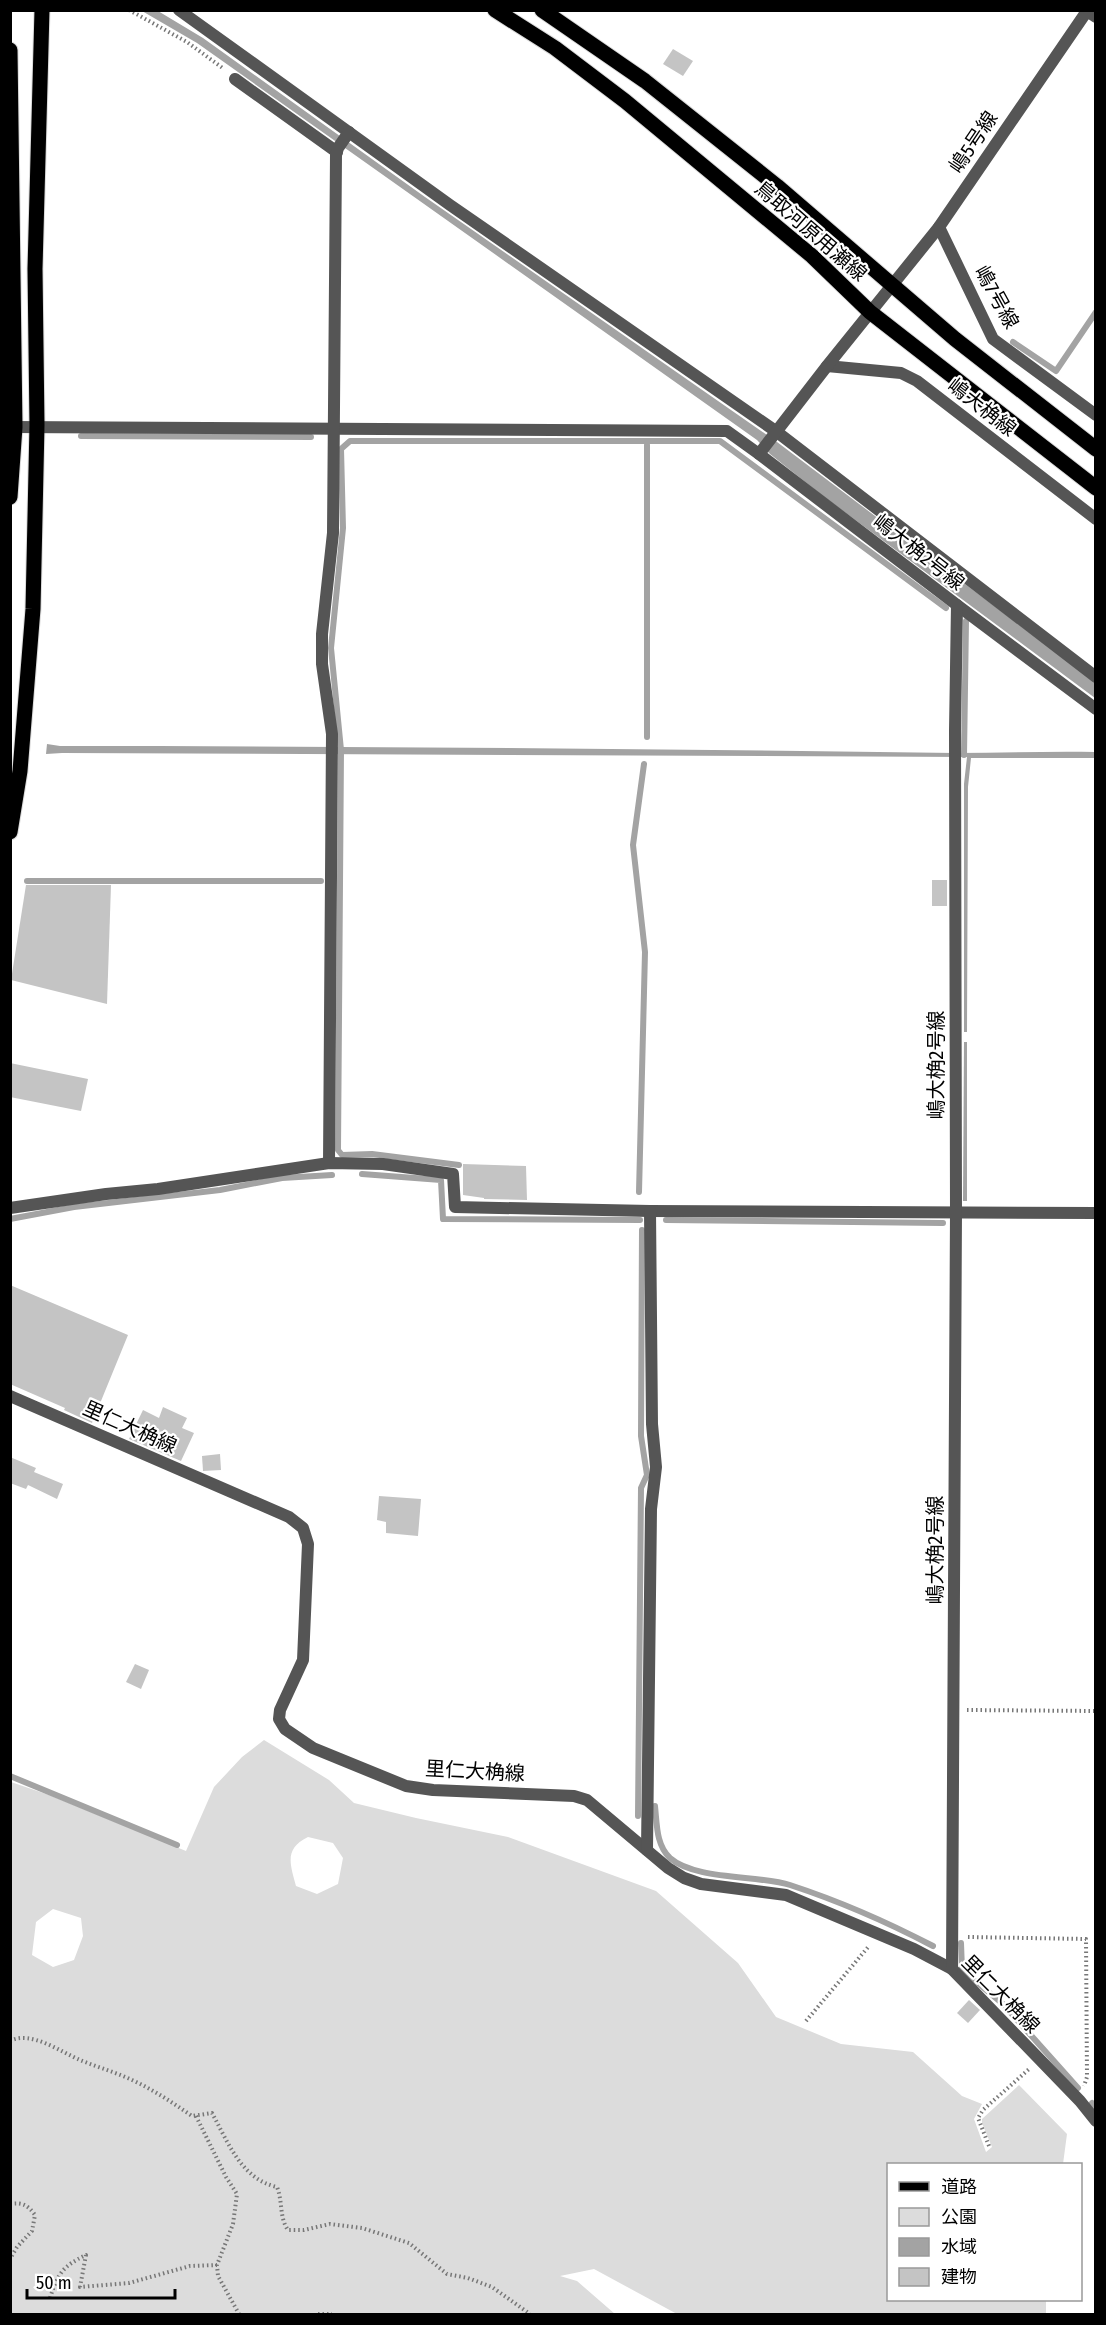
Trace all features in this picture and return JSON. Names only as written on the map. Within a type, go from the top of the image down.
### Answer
[{"type":"main road","points":[[10,832],[20,771],[33,609],[37,425],[35,270],[42,10]]},
{"type":"main road","name":"鳥取河原用瀬線","points":[[495,10],[555,48],[625,101],[812,256],[870,312],[1095,488]]},
{"type":"main road","name":"鳥取河原用瀬線","points":[[542,10],[645,81],[777,186],[892,286],[1095,449]]},
{"type":"main road","points":[[10,50],[13,427],[10,497]]},
{"type":"street","points":[[179,10],[450,205],[777,432],[1095,677]]},
{"type":"street","name":"嶋5号線","points":[[870,312],[939,227],[1086,11],[1095,17]]},
{"type":"street","points":[[236,80],[337,152]]},
{"type":"street","points":[[330,1162],[332,734],[322,654],[322,634],[333,533],[337,152],[349,132]]},
{"type":"street","name":"嶋7号線","points":[[939,227],[993,339],[1095,415]]},
{"type":"street","points":[[759,454],[870,312]]},
{"type":"street","name":"嶋大桷線","points":[[827,366],[901,373],[917,381],[1095,519]]},
{"type":"street","name":"嶋大桷2号線","points":[[13,427],[37,425],[333,430],[727,431],[957,605],[952,1969]]},
{"type":"street","points":[[957,605],[1095,709]]},
{"type":"street","points":[[10,1208],[180,1186],[330,1162],[383,1164],[453,1174],[455,1208],[1095,1212]]},
{"type":"street","points":[[647,1850],[651,1509],[656,1467],[652,1424],[650,1211]]},
{"type":"street","name":"里仁大桷線","points":[[10,1396],[289,1517],[303,1528],[308,1544],[303,1660],[280,1710],[279,1719],[285,1729],[313,1748],[406,1786],[433,1790],[581,1798],[587,1800],[668,1868],[684,1878],[701,1884],[786,1895],[880,1934],[952,1969],[1080,2101],[1095,2121]]},
{"type":"path","points":[[129,10],[187,42],[232,74],[236,80]]},
{"type":"path","points":[[954,1710],[1095,1711]]},
{"type":"path","points":[[806,2021],[880,1934]]},
{"type":"path","points":[[952,1937],[1086,1939],[1087,2077],[1080,2101]]},
{"type":"path","points":[[10,2041],[15,2038],[40,2040],[79,2059],[131,2079],[165,2097],[192,2116],[212,2113],[235,2157],[248,2172],[264,2184],[276,2187],[282,2199],[281,2220],[288,2230],[304,2230],[330,2224],[362,2228],[409,2243],[447,2274],[468,2278],[492,2287],[530,2314]]},
{"type":"path","points":[[989,2146],[978,2118],[983,2110],[1040,2060]]},
{"type":"path","points":[[196,2116],[226,2177],[237,2194],[233,2224],[217,2265],[218,2276],[239,2314]]},
{"type":"path","points":[[10,2204],[18,2203],[29,2206],[35,2215],[32,2231],[17,2247],[10,2259]]},
{"type":"path","points":[[50,2298],[54,2284],[67,2264],[86,2255],[80,2288],[129,2283],[189,2266],[217,2265]]},
{"type":"path","points":[[318,2314],[331,2314]]},
{"type":"green space","points":[[264,1740],[329,1780],[354,1803],[508,1837],[656,1891],[738,1963],[776,2017],[841,2044],[913,2052],[962,2096],[982,2104],[974,2119],[986,2152],[992,2147],[982,2119],[1019,2085],[1067,2134],[1063,2163],[887,2163],[887,2301],[1046,2301],[1046,2314],[677,2314],[594,2269],[560,2276],[577,2281],[615,2314],[11,2314],[11,1782],[49,1795],[186,1851],[214,1787],[242,1757]],"holes":[[[308,1837],[333,1843],[343,1858],[338,1884],[317,1894],[296,1886],[291,1864],[295,1846]],[[53,1909],[81,1918],[83,1936],[74,1960],[53,1967],[32,1955],[36,1922]]]},
{"type":"water","points":[[142,11],[158,11],[203,38],[425,197],[777,442],[1095,682],[1095,698],[823,496],[770,454],[757,440],[197,43]]},
{"type":"water","points":[[47,744],[60,746],[955,753],[1095,752],[1096,758],[971,758],[968,787],[967,1032],[964,1032],[964,784],[967,757],[46,754]]},
{"type":"water","points":[[964,1042],[967,1042],[967,1201],[963,1201]]},
{"type":"building","points":[[673,49],[693,61],[683,76],[663,64]]},
{"type":"building","points":[[932,880],[947,880],[947,906],[932,906]]},
{"type":"building","points":[[26,885],[111,885],[107,1004],[11,980]]},
{"type":"building","points":[[10,1063],[88,1079],[81,1111],[10,1097]]},
{"type":"building","points":[[463,1164],[526,1166],[527,1200],[484,1199],[463,1195]]},
{"type":"building","points":[[10,1285],[128,1335],[92,1423],[64,1410],[65,1408],[10,1384]]},
{"type":"building","points":[[163,1407],[187,1418],[182,1428],[194,1433],[181,1461],[129,1439],[143,1410],[159,1418]]},
{"type":"building","points":[[220,1454],[221,1470],[203,1471],[202,1456]]},
{"type":"building","points":[[10,1457],[36,1468],[34,1472],[63,1484],[57,1499],[28,1485],[26,1489],[10,1483]]},
{"type":"building","points":[[379,1496],[421,1499],[418,1536],[386,1533],[386,1522],[377,1520]]},
{"type":"building","points":[[135,1664],[149,1670],[141,1689],[126,1682]]},
{"type":"building","points":[[969,2000],[980,2010],[968,2023],[957,2013]]},
{"type":"waterway","points":[[1013,342],[1056,371],[1096,312]]},
{"type":"waterway","points":[[81,436],[311,437]]},
{"type":"waterway","points":[[459,1165],[372,1154],[342,1155],[338,1150],[341,750],[331,648],[343,528],[341,449],[350,441],[720,441],[946,608]]},
{"type":"waterway","points":[[647,445],[647,737]]},
{"type":"waterway","points":[[964,755],[966,621]]},
{"type":"waterway","points":[[639,1192],[645,952],[633,845],[644,764]]},
{"type":"waterway","points":[[27,881],[321,881]]},
{"type":"waterway","points":[[362,1174],[441,1180],[443,1219],[640,1220]]},
{"type":"waterway","points":[[10,1219],[74,1207],[220,1190],[282,1178],[332,1175]]},
{"type":"waterway","points":[[666,1220],[943,1223]]},
{"type":"waterway","points":[[638,1816],[641,1488],[647,1475],[641,1436],[642,1230]]},
{"type":"waterway","points":[[10,1776],[177,1845]]},
{"type":"waterway","points":[[655,1806],[662,1847],[670,1858],[681,1865],[711,1874],[790,1885],[863,1913],[933,1946]]},
{"type":"waterway","points":[[961,1943],[962,1970],[1003,2004],[1078,2088]]},
{"type":"waterway","points":[[1092,2103],[1096,2108]]}]
